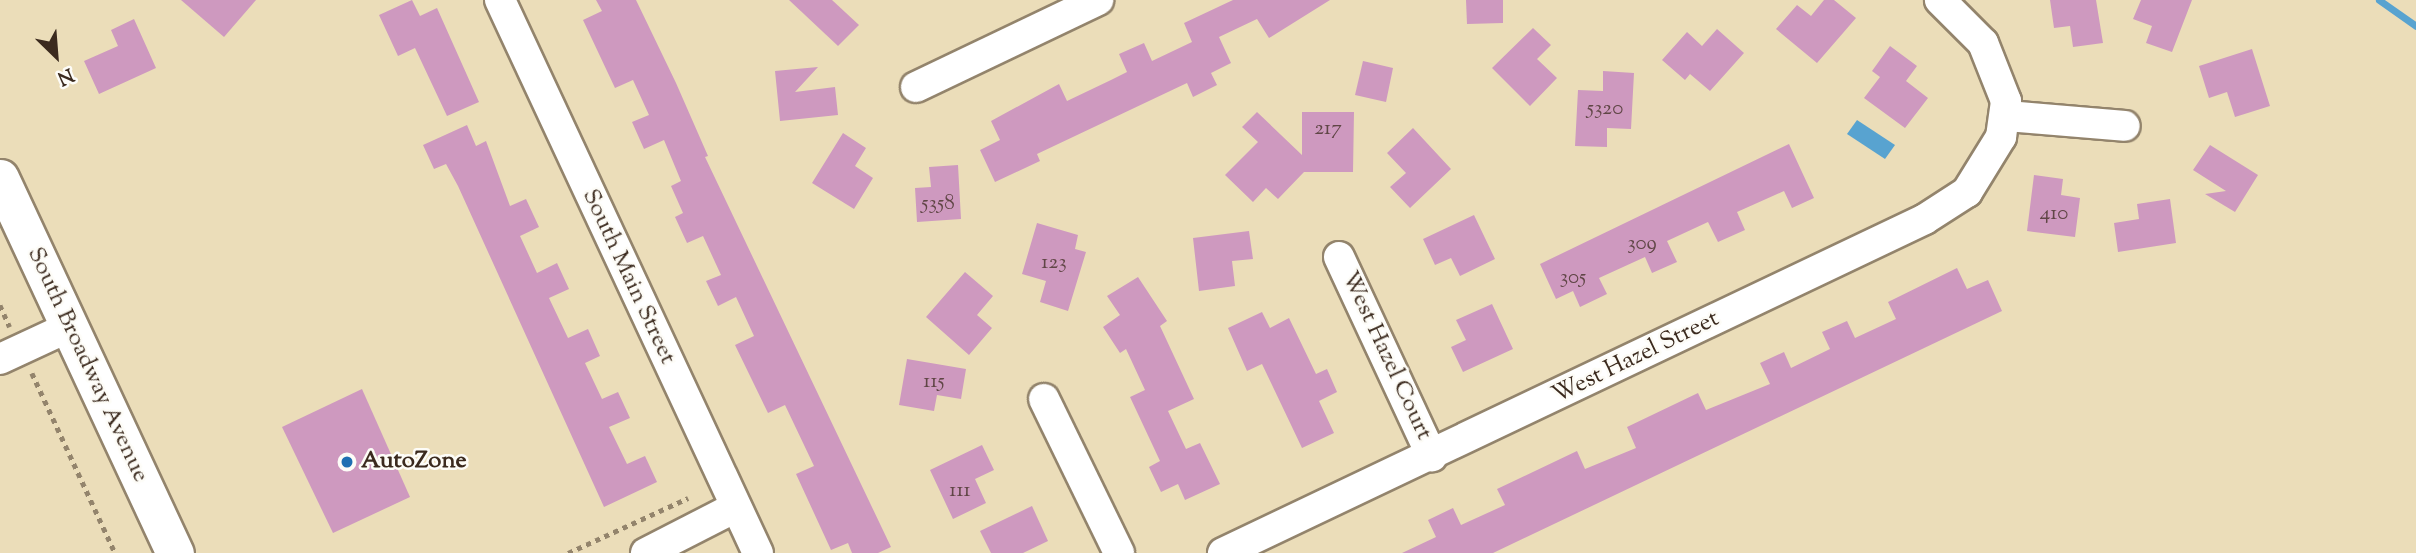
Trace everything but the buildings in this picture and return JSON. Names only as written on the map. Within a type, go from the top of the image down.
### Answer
[{"type":"main road","name":"South Broadway Avenue","points":[[0,178],[175,553]]},
{"type":"street","name":"South Main Street","points":[[500,0],[734,508],[758,553]]},
{"type":"street","points":[[916,87],[1098,0]]},
{"type":"street","points":[[1940,0],[1983,43],[2006,101],[2007,116],[2125,126]]},
{"type":"street","name":"West Hazel Street","points":[[1223,553],[1432,456],[1925,219],[1967,192],[1980,176],[2007,116]]},
{"type":"street","name":"West Hazel Court","points":[[1339,257],[1432,456]]},
{"type":"street","points":[[10,354],[69,327]]},
{"type":"street","points":[[1044,399],[1119,553]]},
{"type":"street","points":[[646,553],[734,508]]},
{"type":"path","points":[[0,305],[10,354],[115,553]]},
{"type":"path","points":[[568,553],[698,494]]},
{"type":"water","points":[[1857,120],[1895,145],[1885,159],[1847,134]]},
{"type":"waterway","points":[[2379,0],[2416,26]]},
{"type":"place","name":"AutoZone","points":[[347,462]]}]
